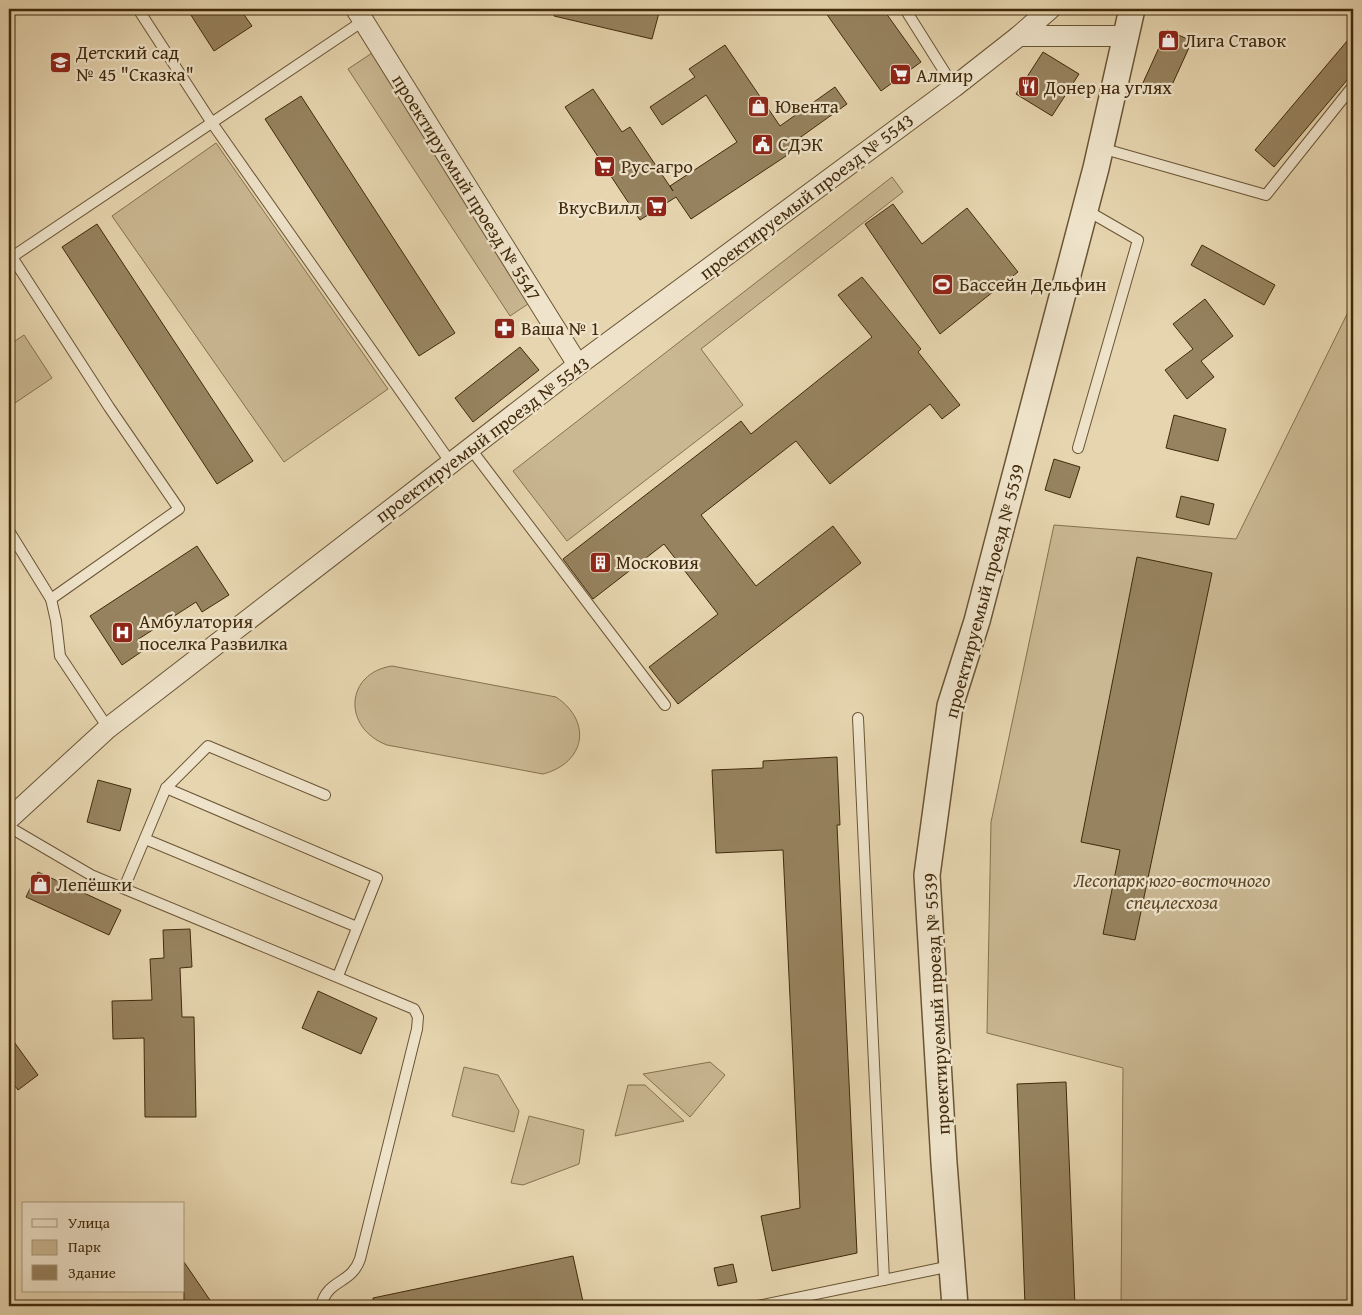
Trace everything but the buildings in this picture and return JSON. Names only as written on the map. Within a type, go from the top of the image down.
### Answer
[{"type":"street","name":"проектируемый проезд № 5543","points":[[9,819],[108,728],[578,365],[961,81],[1050,9]]},
{"type":"street","name":"проектируемый проезд № 5539","points":[[955,1306],[943,1153],[927,875],[950,706],[977,621],[1085,209],[1132,9]]},
{"type":"street","name":"проектируемый проезд № 5547","points":[[359,15],[578,365]]},
{"type":"street","points":[[1019,36],[1126,36]]},
{"type":"lane","points":[[138,9],[212,123],[451,462]]},
{"type":"lane","points":[[905,9],[961,81]]},
{"type":"lane","points":[[51,599],[179,509],[10,258],[212,123],[359,15]]},
{"type":"lane","points":[[1100,148],[1266,194],[1353,86]]},
{"type":"lane","points":[[1078,448],[1138,240],[1085,209]]},
{"type":"lane","points":[[470,448],[665,706]]},
{"type":"lane","points":[[9,531],[51,599],[56,621],[60,656],[108,728]]},
{"type":"lane","points":[[858,718],[884,1280]]},
{"type":"lane","points":[[124,888],[166,788],[208,746],[325,796]]},
{"type":"lane","points":[[166,788],[377,878],[338,976]]},
{"type":"lane","points":[[9,827],[91,875],[406,1004],[414,1009],[418,1017],[417,1029],[357,1267],[352,1274],[328,1290],[321,1306]]},
{"type":"lane","points":[[145,839],[357,928]]},
{"type":"lane","points":[[758,1306],[952,1266]]},
{"type":"green space","points":[[372,53],[534,300],[510,316],[348,69]]},
{"type":"green space","points":[[216,143],[388,389],[284,462],[112,216]]},
{"type":"green space","points":[[892,177],[903,192],[701,349],[743,405],[567,541],[513,471]]},
{"type":"green space","name":"Лесопарк юго-восточного спецлесхоза","points":[[1353,302],[1353,1306],[1121,1306],[1123,1068],[987,1033],[991,822],[1054,525],[1236,539]]},
{"type":"green space","points":[[24,335],[52,378],[9,407],[9,345]]},
{"type":"green space","points":[[392,666],[556,697],[568,707],[579,729],[579,741],[575,751],[568,761],[557,769],[543,774],[387,745],[372,737],[362,726],[356,714],[355,702],[358,690],[365,679],[376,671]]},
{"type":"green space","points":[[710,1062],[725,1075],[690,1117],[643,1074]]},
{"type":"green space","points":[[464,1067],[498,1075],[519,1111],[514,1132],[452,1116]]},
{"type":"green space","points":[[628,1085],[645,1085],[684,1121],[615,1136]]},
{"type":"green space","points":[[529,1116],[584,1130],[579,1164],[523,1185],[511,1183]]},
{"type":"place","name":"Лига Ставок","points":[[1168,40]]},
{"type":"place","name":"Детский сад № 45 \"Сказка\"","points":[[60,63]]},
{"type":"place","name":"Алмир","points":[[900,75]]},
{"type":"place","name":"Донер на углях","points":[[1028,87]]},
{"type":"place","name":"Ювента","points":[[759,106]]},
{"type":"place","name":"СДЭК","points":[[762,144]]},
{"type":"place","name":"Рус-агро","points":[[605,166]]},
{"type":"place","name":"ВкусВилл","points":[[656,207]]},
{"type":"place","name":"Бассейн Дельфин","points":[[943,284]]},
{"type":"place","name":"Ваша № 1","points":[[505,328]]},
{"type":"place","name":"Московия","points":[[600,562]]},
{"type":"place","name":"Амбулатория поселка Развилка","points":[[123,632]]},
{"type":"place","name":"Лепёшки","points":[[40,884]]}]
